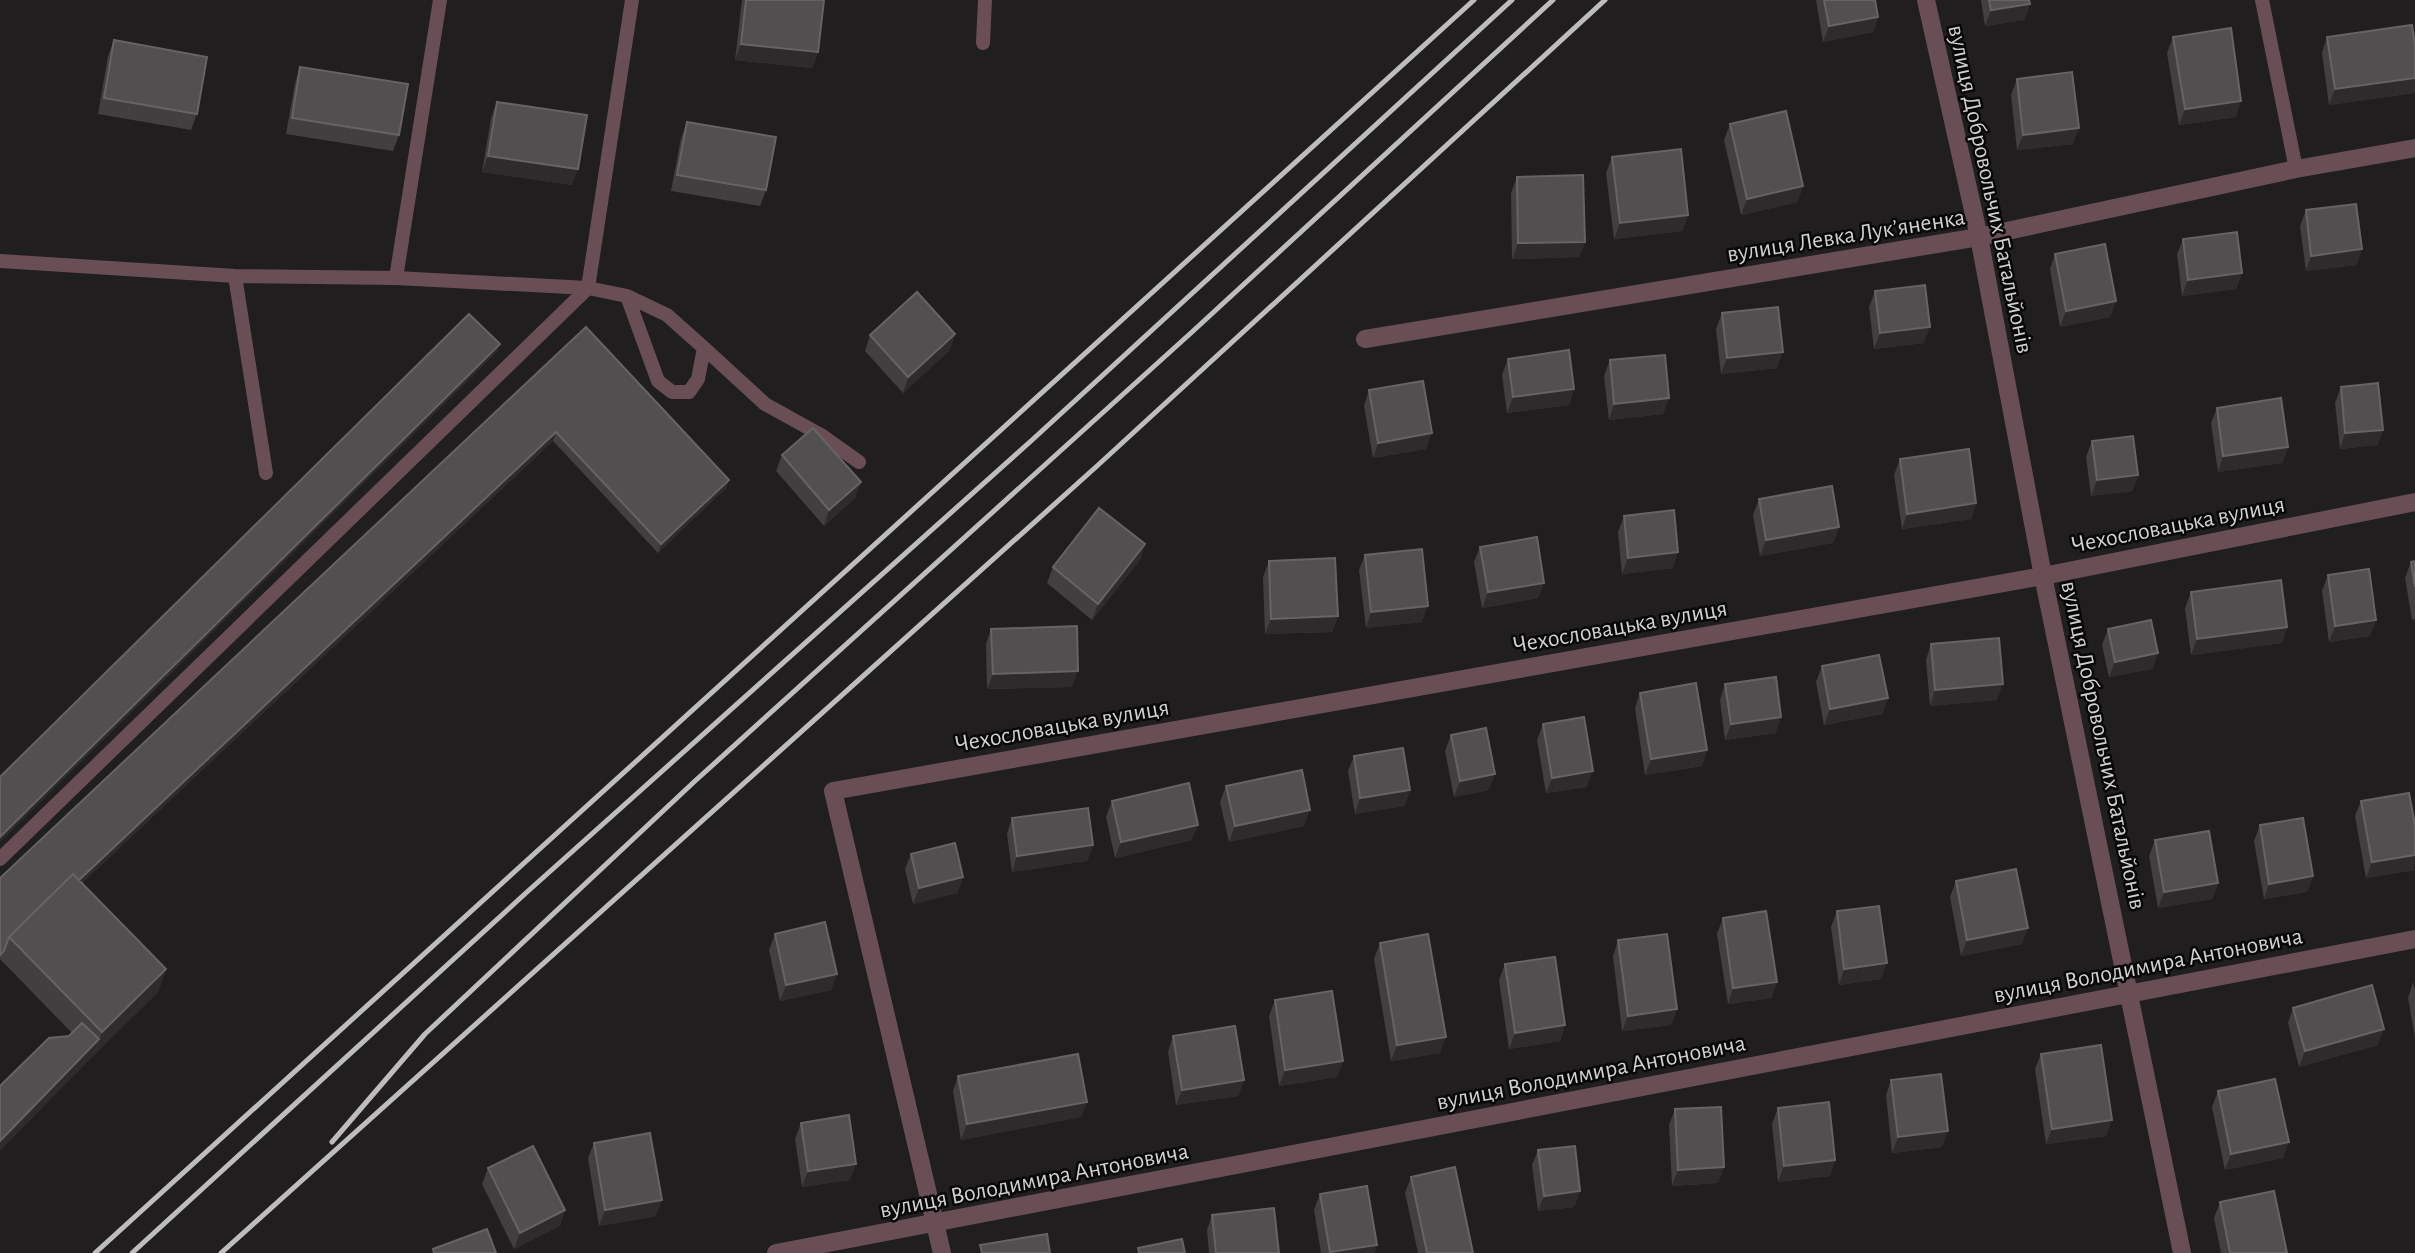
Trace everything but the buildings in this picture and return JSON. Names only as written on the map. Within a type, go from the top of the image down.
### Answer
[{"type":"street","name":"вулиця Добровольчих Батальйонів","points":[[1926,0],[1979,237],[2043,576],[2131,992],[2182,1253]]},
{"type":"street","name":"вулиця Левка Лукʼяненка","points":[[1365,339],[1979,237],[2296,169],[2415,148]]},
{"type":"street","name":"Чехословацька вулиця","points":[[936,1224],[833,791],[2043,576],[2415,502]]},
{"type":"street","name":"вулиця Володимира Антоновича","points":[[776,1253],[2415,939]]},
{"type":"street","points":[[936,1224],[942,1253]]},
{"type":"lane","points":[[396,278],[440,0]]},
{"type":"lane","points":[[0,859],[587,289],[632,0]]},
{"type":"lane","points":[[983,43],[985,0]]},
{"type":"lane","points":[[2262,0],[2296,169]]},
{"type":"lane","points":[[0,261],[235,276],[396,278],[587,289],[627,296],[667,315],[765,404],[821,435],[859,462]]},
{"type":"lane","points":[[235,276],[266,473]]},
{"type":"lane","points":[[627,296],[658,381],[672,392],[689,392],[698,379],[704,348]]},
{"type":"railway","points":[[95,1253],[1474,0]]},
{"type":"railway","points":[[132,1253],[527,892],[1031,441],[1512,0]]},
{"type":"railway","points":[[332,1142],[425,1034],[695,781],[1192,332],[1553,0]]},
{"type":"railway","points":[[221,1253],[1097,466],[1605,0]]}]
